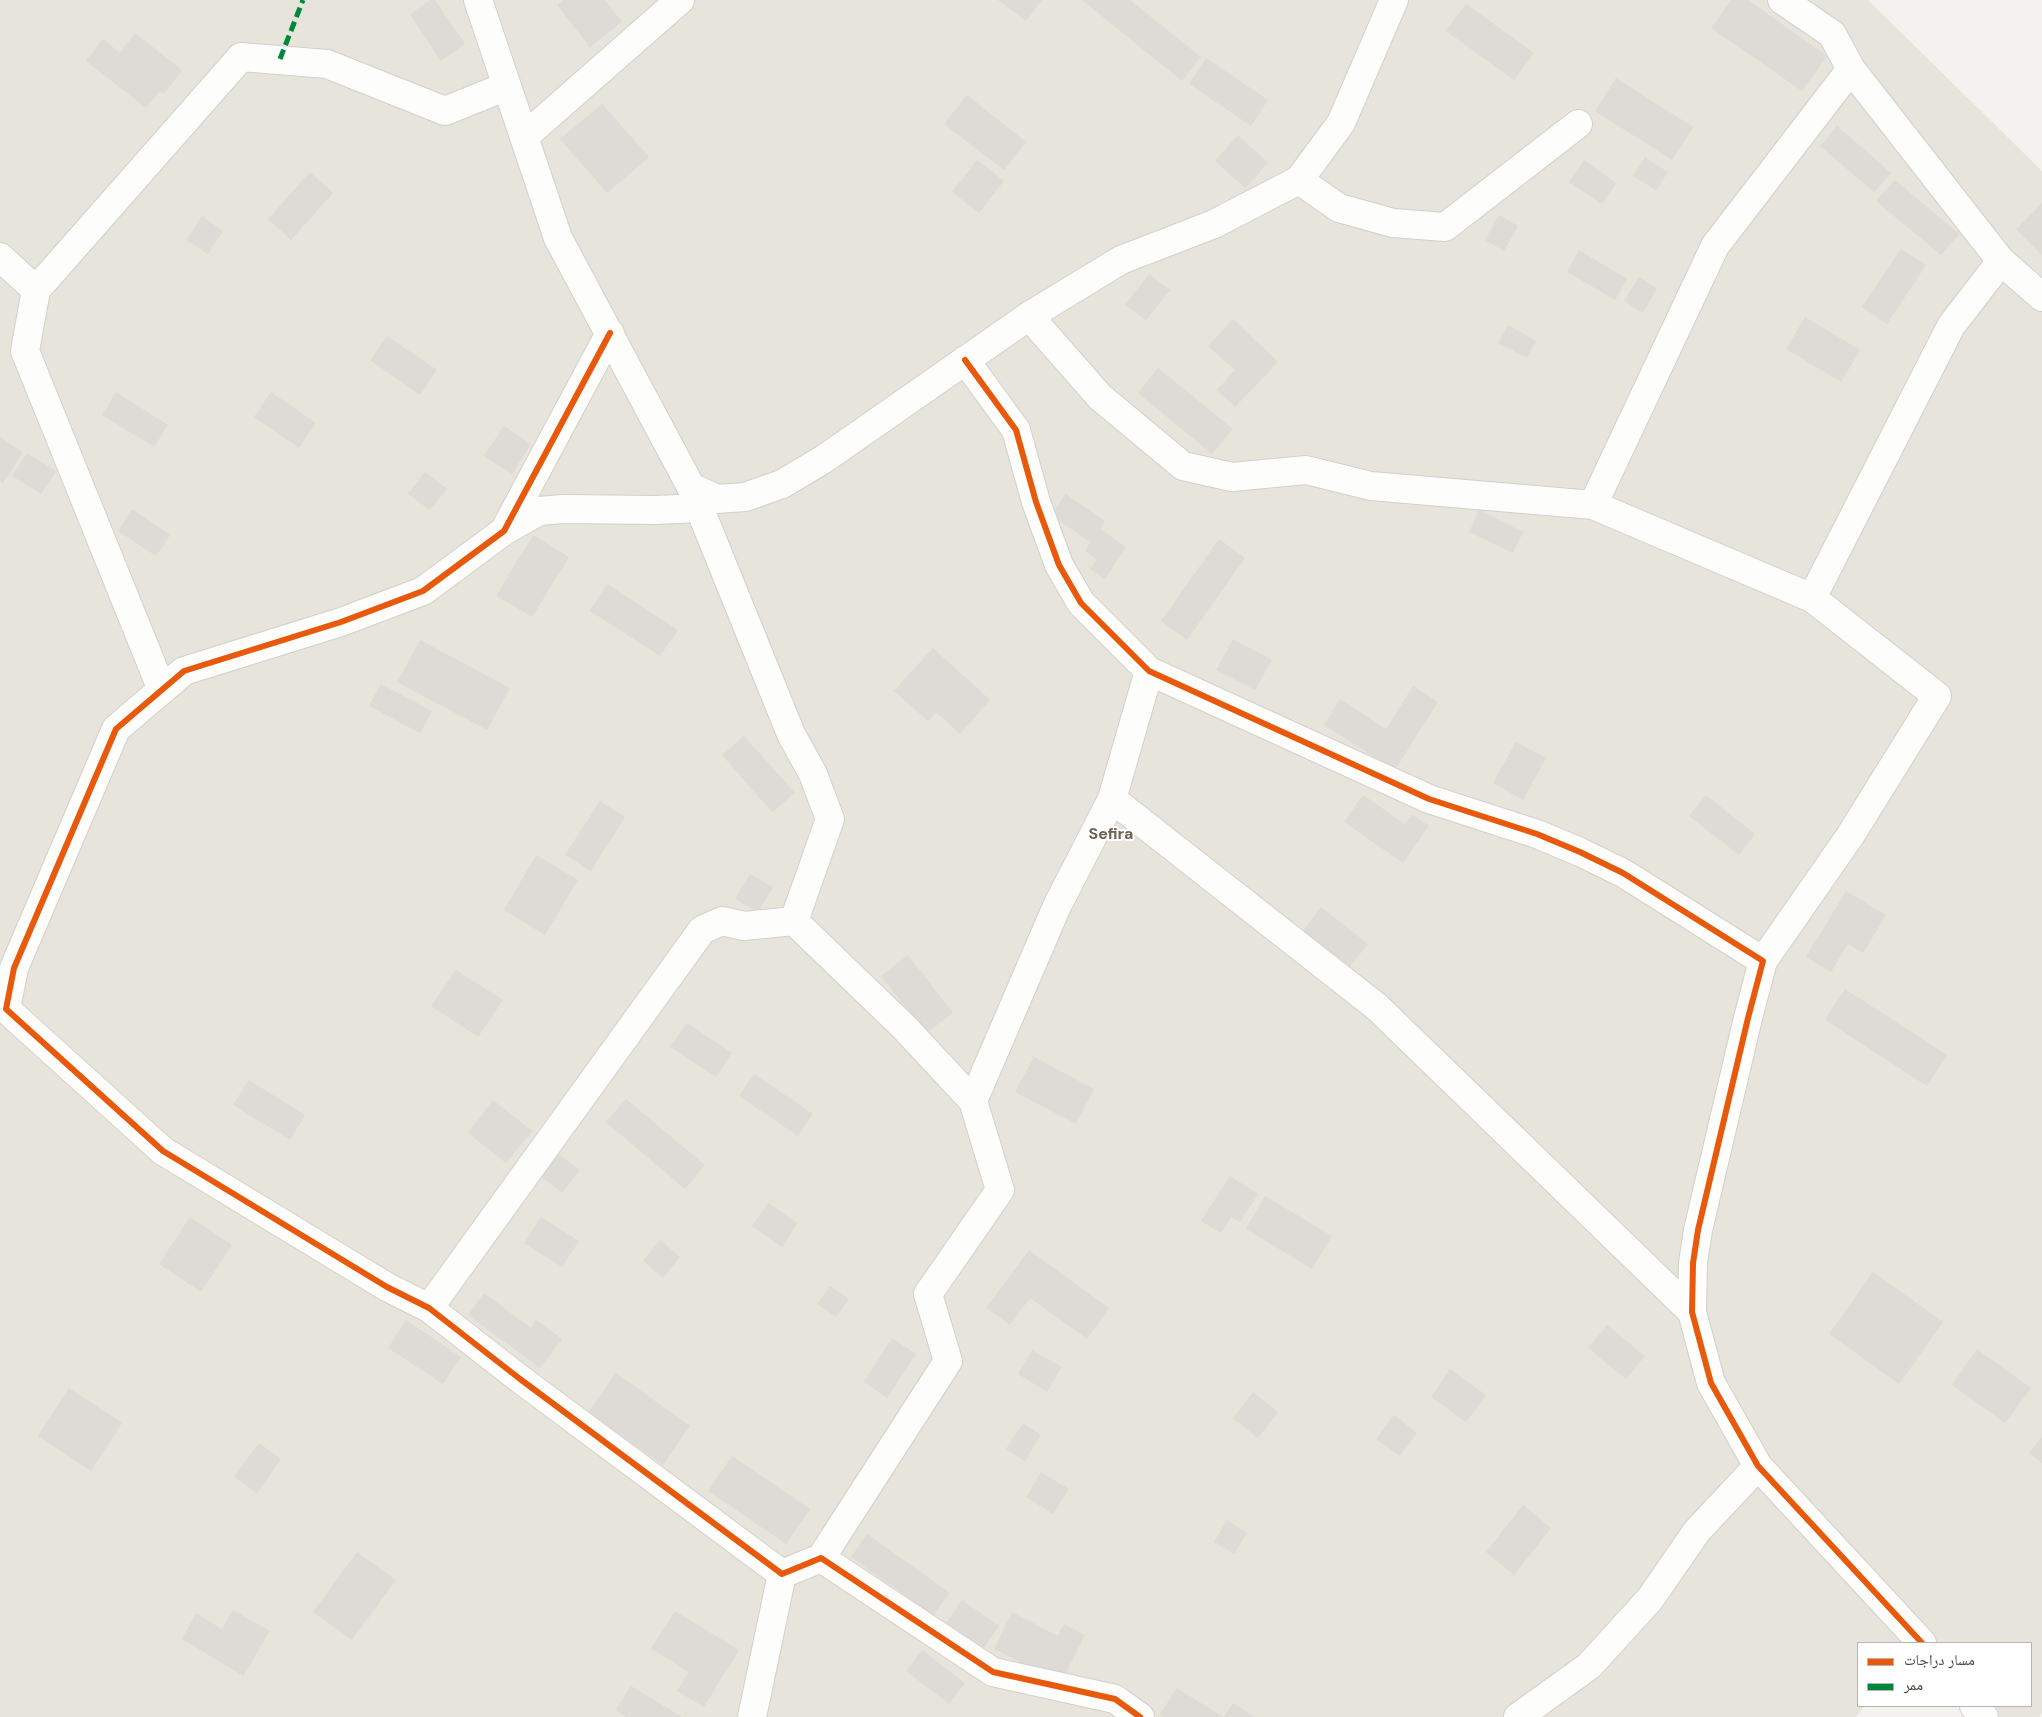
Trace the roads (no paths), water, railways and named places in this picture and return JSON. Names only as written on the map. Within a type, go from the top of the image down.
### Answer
[{"type":"street","points":[[478,0],[558,238],[696,498],[791,734],[813,774],[830,819],[794,921]]},
{"type":"street","points":[[524,137],[680,0]]},
{"type":"street","points":[[782,1574],[520,1379],[429,1308],[387,1287],[163,1151],[6,1009],[14,968],[116,729],[184,670],[342,622],[423,591],[504,531],[539,511],[563,509],[655,510],[696,498],[745,497],[782,484],[824,459],[1029,316],[1121,260],[1214,224],[1299,180],[1341,124],[1394,0]]},
{"type":"street","points":[[1782,0],[1832,34],[1851,68],[2001,261],[2042,297]]},
{"type":"street","points":[[162,690],[25,351],[36,290],[241,57],[326,64],[444,111],[507,86]]},
{"type":"street","points":[[1593,505],[1715,246],[1851,68]]},
{"type":"street","points":[[1299,180],[1339,208],[1393,223],[1445,227],[1578,124]]},
{"type":"street","points":[[0,257],[36,290]]},
{"type":"street","points":[[1812,598],[1951,326],[2001,261]]},
{"type":"street","points":[[1029,316],[1100,397],[1184,466],[1232,477],[1306,470],[1371,486],[1593,505],[1812,598],[1937,696],[1850,836],[1763,961],[1698,1230],[1693,1263],[1692,1312],[1711,1383],[1758,1466],[1921,1642]]},
{"type":"street","points":[[504,531],[610,333]]},
{"type":"street","points":[[965,360],[1016,430],[1036,502],[1059,564],[1081,603],[1149,671],[1429,799],[1538,834],[1580,852],[1622,873],[1763,961]]},
{"type":"street","points":[[973,1101],[1058,906],[1112,799],[1149,671]]},
{"type":"street","points":[[1112,799],[1377,1007],[1692,1312]]},
{"type":"street","points":[[429,1308],[702,930],[722,921],[744,926],[794,921],[904,1027],[973,1101],[1000,1190],[928,1294],[948,1361],[821,1558],[782,1574]]},
{"type":"street","points":[[1518,1717],[1589,1666],[1650,1599],[1697,1530],[1758,1466]]},
{"type":"street","points":[[821,1558],[993,1672],[1115,1700],[1140,1717]]},
{"type":"street","points":[[752,1717],[782,1574]]},
{"type":"street","points":[[1975,1707],[1984,1717]]},
{"type":"district","name":"Sefira","points":[[1111,835]]}]
